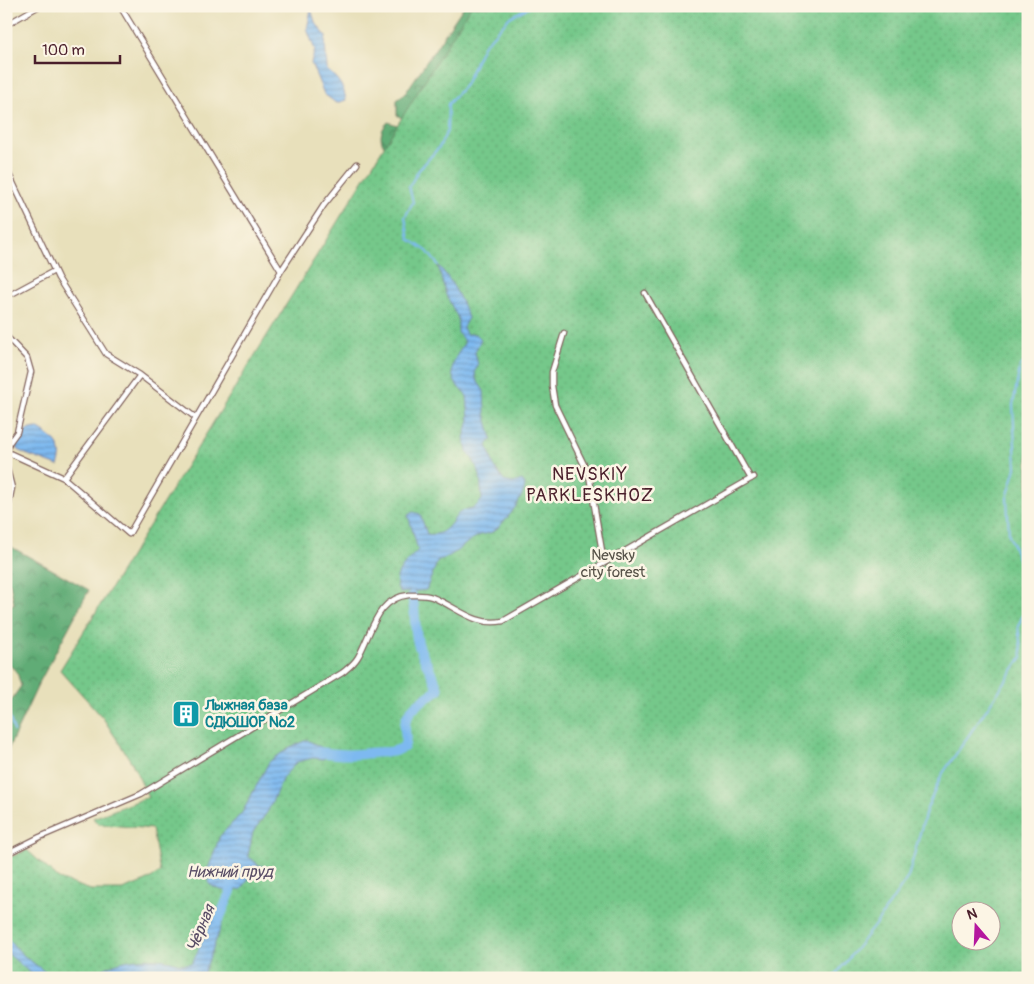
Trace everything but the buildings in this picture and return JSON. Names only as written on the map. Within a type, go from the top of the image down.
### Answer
[{"type":"street","points":[[6,25],[40,6]]},
{"type":"street","points":[[120,6],[281,271]]},
{"type":"street","points":[[6,336],[27,358],[31,372],[17,432],[9,443],[7,454],[64,478],[129,534],[281,271],[324,206],[357,164]]},
{"type":"street","points":[[6,168],[54,271],[106,354],[140,375],[196,418]]},
{"type":"street","points":[[6,297],[54,271]]},
{"type":"street","points":[[6,854],[40,837],[141,794],[342,673],[358,657],[377,616],[387,604],[400,596],[422,594],[432,597],[479,622],[491,624],[503,621],[753,478],[645,293]]},
{"type":"street","points":[[564,333],[552,372],[555,405],[589,475],[604,563]]},
{"type":"street","points":[[64,478],[140,375]]},
{"type":"street","points":[[6,465],[12,488],[6,518]]},
{"type":"green space","points":[[464,6],[517,6],[481,33],[469,67],[443,106],[439,139],[426,156],[412,163],[405,161],[386,148],[381,136],[383,129],[388,122],[406,128],[409,123],[397,115],[397,100],[406,92]]},
{"type":"green space","name":"Nevsky city forest","points":[[471,6],[1028,6],[1028,978],[6,978],[6,859],[27,850],[59,879],[91,890],[122,890],[146,881],[160,872],[152,829],[98,824],[93,818],[148,797],[132,763],[103,718],[60,670]]},
{"type":"green space","points":[[6,544],[89,590],[39,683],[6,754],[6,708],[21,686],[17,672],[6,662],[6,606],[14,604],[10,583],[6,583]]},
{"type":"water","points":[[311,9],[315,22],[326,36],[327,70],[340,83],[346,100],[336,103],[324,94],[311,63],[315,50],[307,29]]},
{"type":"water","points":[[438,265],[452,283],[466,311],[468,318],[463,327],[466,334],[476,334],[481,339],[475,352],[478,365],[475,371],[476,379],[484,391],[485,413],[492,439],[487,445],[494,466],[504,481],[513,483],[522,480],[525,485],[517,504],[497,529],[478,536],[449,556],[438,560],[426,590],[400,593],[397,586],[398,574],[418,550],[408,515],[413,512],[420,514],[427,534],[438,534],[446,529],[459,512],[475,507],[482,500],[480,475],[467,451],[464,438],[469,420],[467,396],[455,382],[452,370],[456,357],[465,342],[458,333],[458,318],[446,295]]},
{"type":"water","points":[[37,428],[48,435],[59,448],[60,459],[58,466],[23,453],[16,448],[16,440],[23,433]]},
{"type":"water","name":"Нижний пруд","points":[[307,740],[332,753],[323,759],[313,758],[297,762],[283,777],[268,811],[253,832],[248,856],[258,865],[273,869],[249,878],[242,889],[225,891],[209,884],[208,869],[220,836],[242,813],[269,762],[290,747]]},
{"type":"water","points":[[223,907],[222,924],[202,978],[183,978],[154,971],[139,973],[130,978],[91,978],[116,963],[136,959],[166,960],[181,964],[192,963],[212,921]]},
{"type":"water","points":[[6,937],[23,955],[53,978],[36,978],[6,952]]},
{"type":"waterway","points":[[438,265],[427,251],[409,239],[405,217],[413,202],[409,187],[418,171],[440,146],[447,131],[448,104],[465,85],[483,46],[510,17],[531,6]]},
{"type":"waterway","points":[[1028,360],[1020,366],[1013,405],[1016,468],[1007,498],[1009,535],[1020,563],[1028,572]]},
{"type":"waterway","points":[[318,752],[357,754],[391,752],[404,747],[406,741],[406,718],[413,708],[438,690],[418,643],[412,596]]},
{"type":"waterway","points":[[833,978],[878,921],[908,877],[926,811],[941,776],[1022,657],[1018,626],[1028,605]]},
{"type":"waterway","points":[[6,706],[14,731]]},
{"type":"waterway","name":"Чёрная","points":[[219,919],[231,891],[232,879]]},
{"type":"place","name":"Лыжная база СДЮШОР №2","points":[[186,714]]},
{"type":"district","name":"NEVSKIY PARKLESKHOZ","points":[[590,484]]}]
